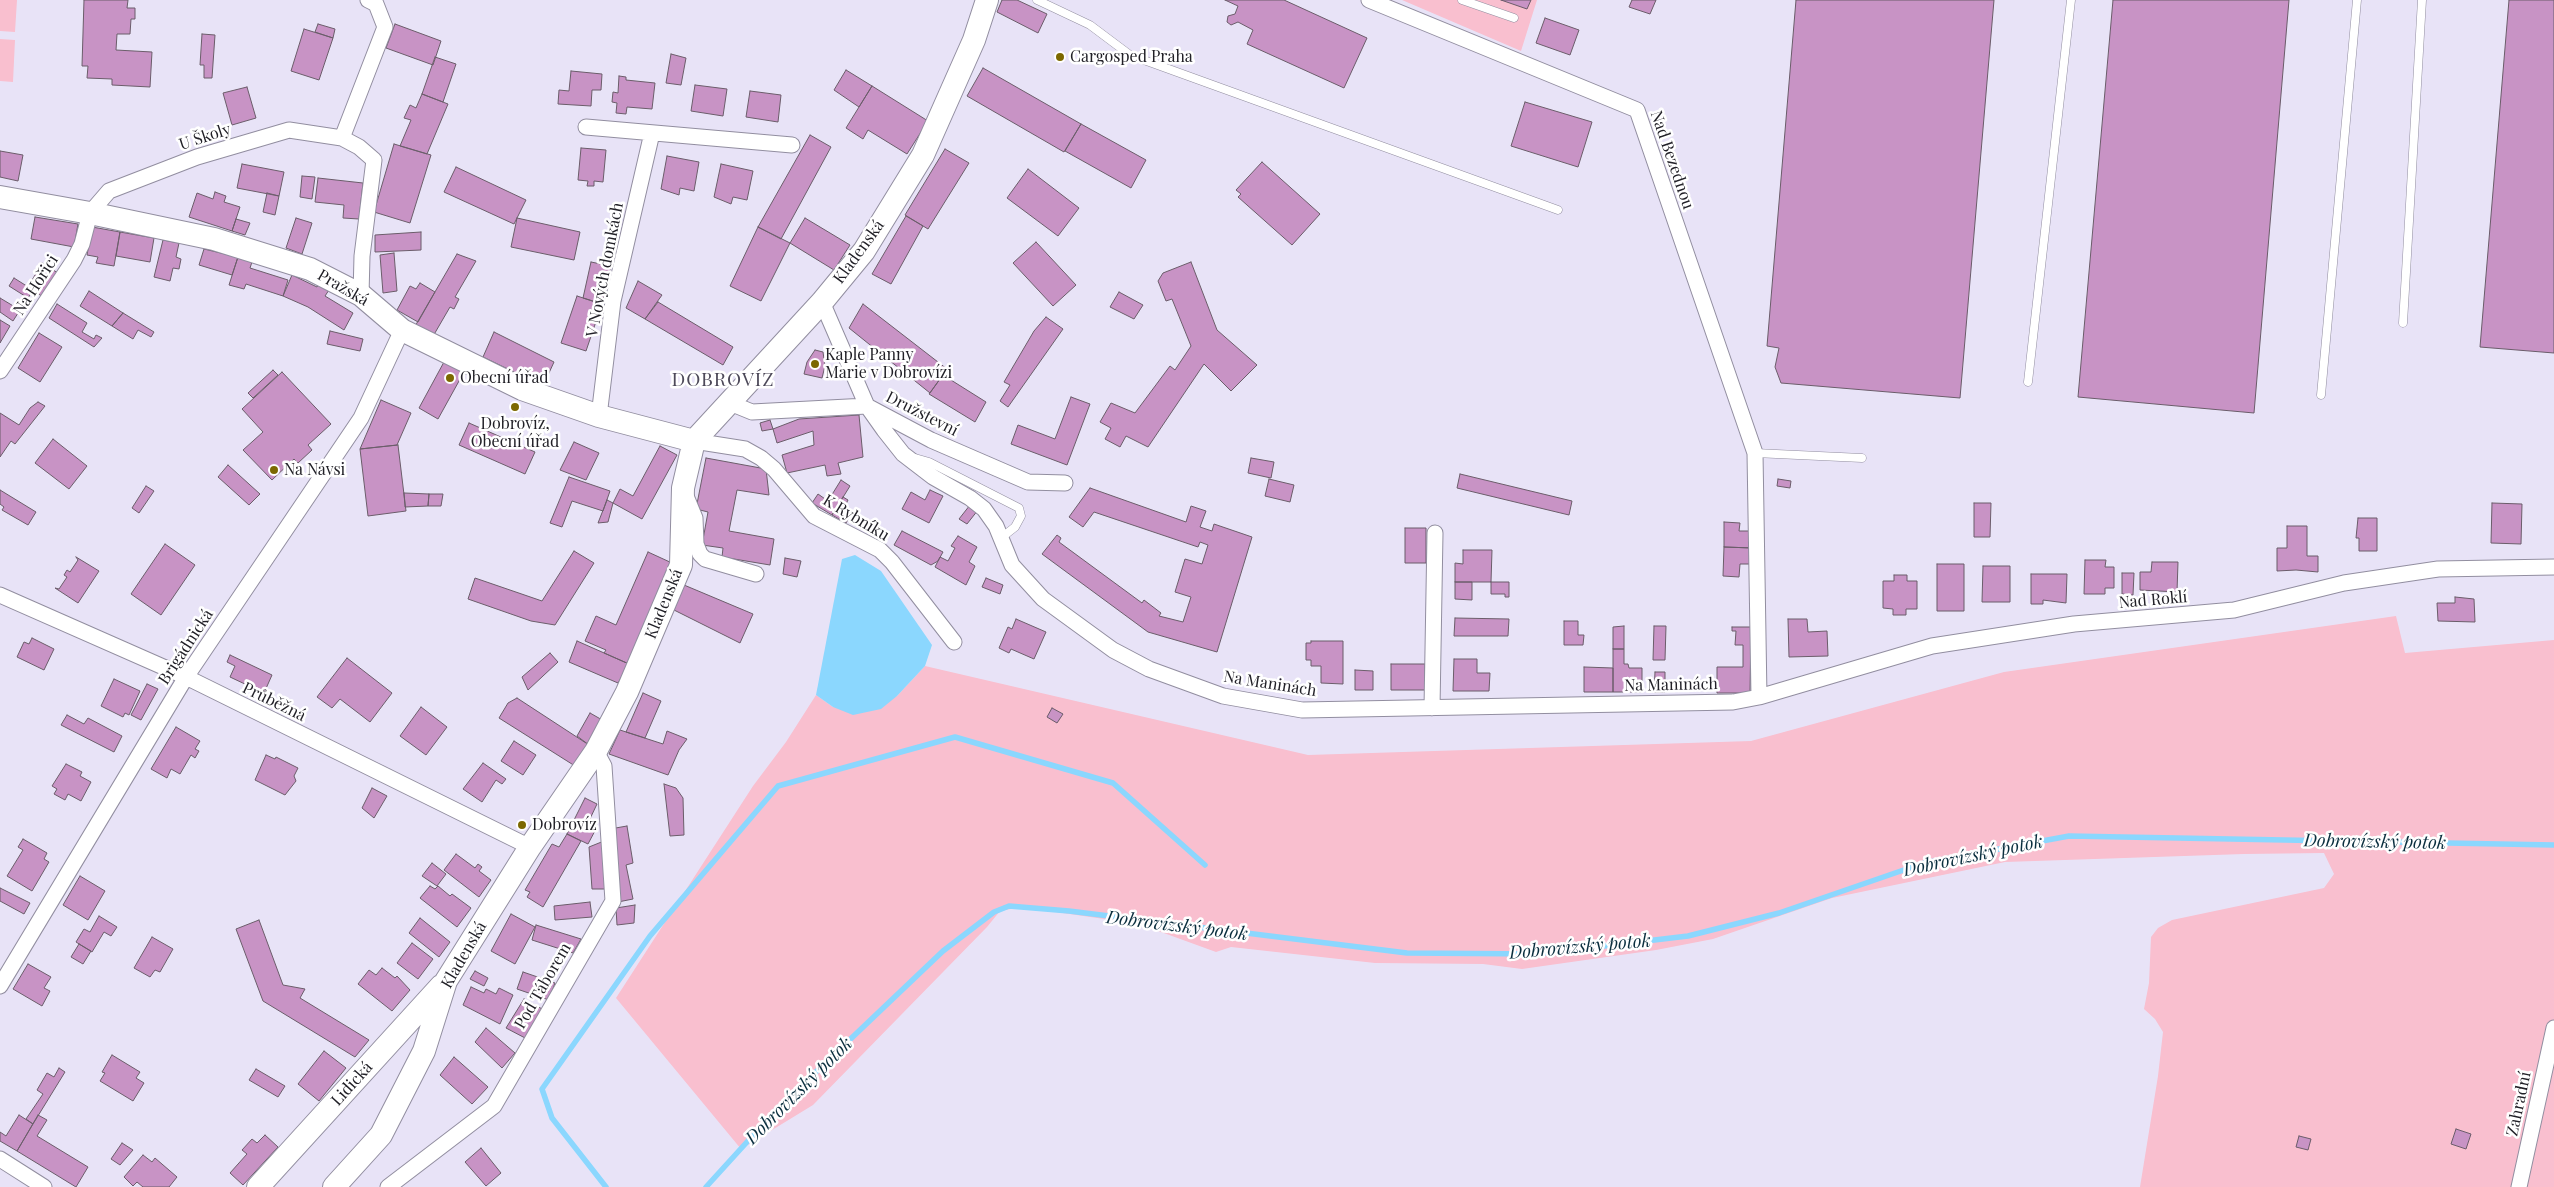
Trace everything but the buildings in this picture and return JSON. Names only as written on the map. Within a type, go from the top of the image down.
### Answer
[{"type":"street","points":[[342,138],[385,26],[376,4],[368,0]]},
{"type":"street","name":"Kladenská","points":[[334,1187],[380,1135],[424,1051],[446,981],[530,847],[596,751],[627,692],[680,566],[683,488],[694,441],[709,422],[730,403],[822,302],[864,251],[923,155],[971,48],[987,0]]},
{"type":"street","name":"Nad Bezednou","points":[[1369,0],[1637,110],[1755,453],[1759,697]]},
{"type":"street","points":[[586,127],[792,145]]},
{"type":"street","name":"U Školy","points":[[90,213],[109,190],[197,157],[289,130],[342,138],[359,147],[374,160],[362,256],[361,295]]},
{"type":"street","name":"V Nových domkách","points":[[599,416],[614,301],[652,133]]},
{"type":"street","name":"Pražská","points":[[0,197],[90,213],[214,239],[310,269],[361,295],[402,330],[522,389],[599,416],[694,441]]},
{"type":"street","name":"Na Hořici","points":[[0,372],[74,260],[82,244],[90,213]]},
{"type":"street","name":"Na Maninách","points":[[822,302],[867,406],[903,454],[933,477],[970,498],[984,509],[996,526],[1012,565],[1043,599],[1114,650],[1149,669],[1223,696],[1302,710],[1734,702],[1759,697]]},
{"type":"street","name":"Brigádnická","points":[[0,986],[186,677],[361,418],[402,330]]},
{"type":"street","name":"Družstevní","points":[[730,403],[752,412],[867,406],[931,440],[1028,482],[1065,483]]},
{"type":"street","name":"K Rybníku","points":[[694,441],[745,449],[761,458],[774,469],[814,516],[880,550],[892,562],[954,642]]},
{"type":"street","points":[[683,488],[695,518],[696,544],[700,554],[705,559],[756,574]]},
{"type":"street","points":[[1432,708],[1435,533]]},
{"type":"street","name":"Nad Roklí","points":[[1759,697],[1932,646],[2074,624],[2234,610],[2344,584],[2438,568],[2554,567]]},
{"type":"street","name":"Průběžná","points":[[0,595],[186,677],[530,847]]},
{"type":"street","name":"Pod Táborem","points":[[388,1187],[494,1106],[613,900],[604,766],[596,751]]},
{"type":"street","name":"Lidická","points":[[258,1187],[446,981]]},
{"type":"street","name":"Zahradní","points":[[2519,1187],[2554,1028]]},
{"type":"street","points":[[0,1159],[44,1187]]},
{"type":"lane","points":[[1037,0],[1090,25],[1130,55],[1558,210]]},
{"type":"lane","points":[[1462,0],[1514,18]]},
{"type":"lane","points":[[2028,382],[2071,0]]},
{"type":"lane","points":[[2321,395],[2357,0]]},
{"type":"lane","points":[[2403,323],[2422,0]]},
{"type":"lane","points":[[1755,453],[1862,458]]},
{"type":"lane","points":[[903,454],[929,462],[1019,508],[1021,516],[1015,526],[1001,538]]},
{"type":"shaded area","points":[[0,0],[17,0],[15,32],[0,31]]},
{"type":"shaded area","points":[[1402,0],[1537,0],[1521,51]]},
{"type":"shaded area","points":[[0,39],[15,40],[13,82],[0,81]]},
{"type":"shaded area","points":[[2396,616],[2405,653],[2554,640],[2554,1187],[2140,1187],[2158,1076],[2163,1032],[2155,1019],[2144,1009],[2149,983],[2151,937],[2158,928],[2172,920],[2324,888],[2334,874],[2324,853],[2005,862],[1832,898],[1713,939],[1656,950],[1522,969],[1483,964],[1375,963],[1231,947],[1216,952],[1139,924],[1021,907],[1000,911],[987,927],[813,1105],[741,1149],[616,998],[753,786],[786,742],[816,695],[833,707],[897,696],[925,666],[1308,755],[1751,741],[2004,672]]},
{"type":"water","points":[[855,555],[881,571],[932,645],[925,666],[897,696],[881,709],[853,715],[833,707],[816,695],[842,559]]},
{"type":"waterway","points":[[606,1187],[552,1118],[542,1089],[650,936],[778,786],[955,737],[1113,783],[1205,865]]},
{"type":"waterway","name":"Dobrovízský potok","points":[[706,1187],[777,1109],[943,951],[994,912],[1009,906],[1069,911],[1407,953],[1537,954],[1688,936],[1779,913],[1924,863],[2069,836],[2554,845]]},
{"type":"place","name":"Cargosped Praha","points":[[1060,57]]},
{"type":"place","name":"Kaple Panny Marie v Dobrovízi","points":[[815,364]]},
{"type":"place","name":"Obecní úřad","points":[[450,378]]},
{"type":"place","name":"Dobrovíz, Obecní úřad","points":[[515,407]]},
{"type":"place","name":"Na Návsi","points":[[274,470]]},
{"type":"place","name":"Dobrovíz","points":[[522,825]]},
{"type":"district","name":"DOBROVÍZ","points":[[723,380]]}]
